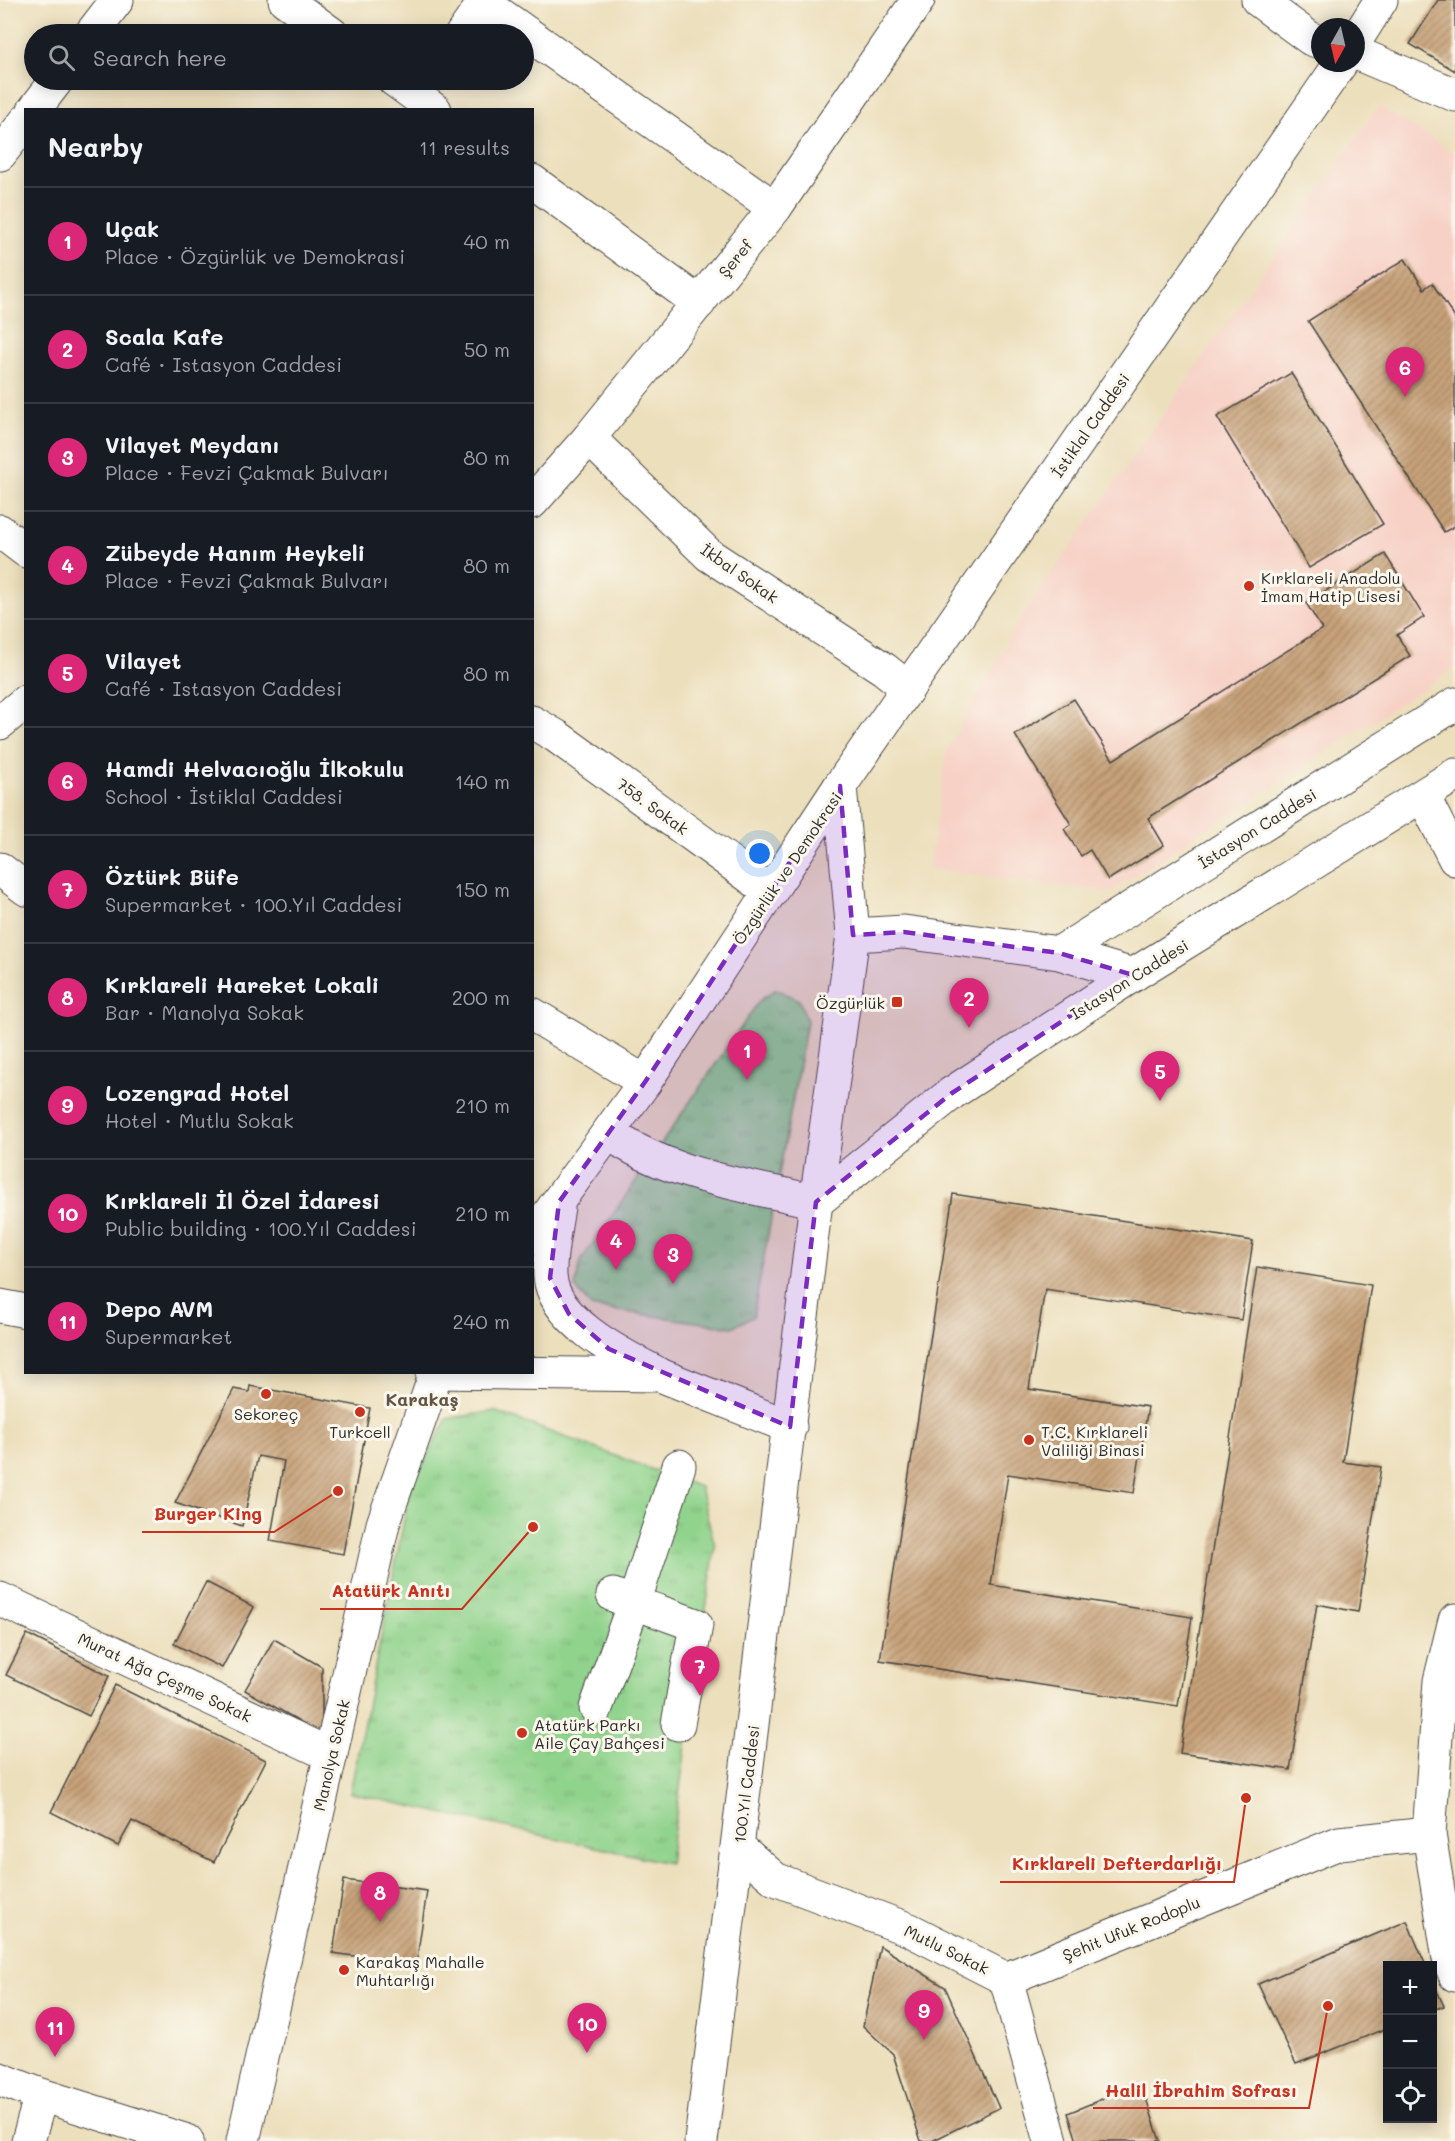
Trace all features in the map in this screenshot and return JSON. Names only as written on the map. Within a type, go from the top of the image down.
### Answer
[{"type":"street","points":[[99,24],[117,0]]},
{"type":"street","points":[[285,0],[318,24]]},
{"type":"street","name":"Şeref","points":[[534,500],[589,438],[775,208],[918,0]]},
{"type":"street","points":[[1258,0],[1311,39]]},
{"type":"street","points":[[1365,26],[1381,0]]},
{"type":"street","points":[[469,24],[485,2],[516,24]]},
{"type":"street","points":[[534,37],[775,208]]},
{"type":"street","points":[[1365,57],[1455,95]]},
{"type":"street","name":"İstiklal Caddesi","points":[[840,786],[1335,72]]},
{"type":"street","points":[[36,108],[49,90]]},
{"type":"street","points":[[0,154],[24,124]]},
{"type":"street","points":[[534,182],[699,303]]},
{"type":"street","name":"İkbal Sokak","points":[[589,438],[709,555],[884,669],[908,688]]},
{"type":"street","points":[[0,531],[24,549]]},
{"type":"street","points":[[0,723],[24,703]]},
{"type":"street","name":"İstasyon Caddesi","points":[[1059,953],[1455,704]]},
{"type":"street","name":"758. Sokak","points":[[534,724],[556,736],[771,892]]},
{"type":"street","name":"Istasyon Caddesi","points":[[816,1202],[952,1093],[1133,975],[1455,775]]},
{"type":"street","name":"Özgürlük ve Demokrasi","points":[[534,1235],[645,1082],[840,786]]},
{"type":"street","name":"Özgürlük ve Demokrasi","points":[[789,1427],[816,1202],[853,935],[840,786]]},
{"type":"street","points":[[1423,796],[1455,858]]},
{"type":"street","points":[[0,869],[24,887]]},
{"type":"street","points":[[853,935],[904,932],[1059,953],[1133,975]]},
{"type":"street","points":[[534,1015],[645,1082]]},
{"type":"street","points":[[609,1133],[621,1142],[684,1170],[816,1202]]},
{"type":"street","points":[[559,1202],[550,1278],[560,1303],[609,1349],[660,1375],[789,1427]]},
{"type":"street","points":[[0,1306],[24,1311]]},
{"type":"street","name":"Manolya Sokak","points":[[243,2141],[383,1524],[436,1374]]},
{"type":"street","points":[[534,1374],[660,1375]]},
{"type":"street","name":"100.Yıl Caddesi","points":[[701,2141],[789,1427]]},
{"type":"street","points":[[596,1708],[623,1599],[679,1466]]},
{"type":"street","name":"Murat Ağa Çeşme Sokak","points":[[0,1599],[331,1755]]},
{"type":"street","points":[[623,1599],[696,1625],[678,1724]]},
{"type":"street","points":[[1453,1964],[1429,1834],[1440,1681],[1455,1620]]},
{"type":"street","name":"Şehit Ufuk Rodoplu","points":[[1006,1979],[1339,1843],[1429,1834]]},
{"type":"street","name":"Mutlu Sokak","points":[[738,1847],[775,1879],[910,1930],[1006,1979],[1051,2141]]},
{"type":"street","points":[[0,2079],[41,2095],[186,2141]]},
{"type":"street","points":[[28,2141],[41,2095]]},
{"type":"highlighted area","points":[[840,786],[853,935],[904,932],[1059,953],[1133,975],[952,1093],[816,1202],[790,1427],[609,1349],[569,1314],[550,1278],[559,1202],[645,1082]]},
{"type":"shaded area","name":"Kırklareli Anadolu İmam Hatip Lisesi","points":[[1379,106],[1455,154],[1455,668],[1110,892],[929,869],[947,750],[1022,616]]},
{"type":"green space","points":[[776,989],[799,1000],[807,1021],[753,1317],[732,1327],[591,1307],[575,1287],[581,1261],[759,1001]]},
{"type":"green space","points":[[494,1411],[700,1487],[715,1547],[669,1863],[350,1793],[411,1485],[447,1419]]},
{"type":"building","points":[[1438,0],[1455,0],[1455,71],[1410,44]]},
{"type":"building","points":[[1405,259],[1424,289],[1432,283],[1455,318],[1455,526],[1444,532],[1308,321]]},
{"type":"building","points":[[1291,373],[1383,524],[1309,568],[1217,417]]},
{"type":"building","points":[[1385,554],[1424,617],[1397,635],[1410,656],[1148,818],[1164,845],[1108,880],[1090,850],[1081,856],[1064,829],[1071,824],[1015,735],[1074,699],[1113,760],[1322,629],[1306,603]]},
{"type":"building","name":"T.C. Kırklareli Valiliği Binasi","points":[[953,1194],[1253,1241],[1241,1320],[1045,1289],[1029,1389],[1148,1407],[1134,1493],[1008,1474],[991,1585],[1192,1617],[1178,1706],[880,1660]]},
{"type":"building","points":[[1257,1267],[1371,1285],[1343,1462],[1381,1467],[1358,1612],[1317,1604],[1290,1770],[1180,1753]]},
{"type":"building","points":[[250,1386],[370,1408],[343,1554],[270,1541],[284,1461],[258,1456],[242,1526],[175,1503],[234,1389],[249,1392]]},
{"type":"building","points":[[206,1582],[254,1607],[222,1668],[174,1644]]},
{"type":"building","points":[[27,1634],[109,1676],[89,1716],[6,1675]]},
{"type":"building","points":[[274,1639],[322,1667],[322,1734],[245,1690]]},
{"type":"building","points":[[115,1685],[266,1760],[214,1862],[132,1821],[118,1846],[51,1812]]},
{"type":"building","points":[[344,1880],[427,1891],[416,1965],[333,1953]]},
{"type":"building","points":[[1407,1921],[1424,1961],[1383,1961],[1383,2030],[1296,2064],[1258,1984]]},
{"type":"building","points":[[880,1946],[945,1987],[999,2108],[932,2141],[921,2141],[893,2054],[863,2026]]},
{"type":"building","points":[[1437,1991],[1444,2006],[1437,2008]]},
{"type":"building","points":[[1141,2083],[1160,2141],[1077,2141],[1068,2113]]},
{"type":"place","name":"Hamdi Helvacıoğlu İlkokulu","points":[[1405,397]]},
{"type":"place","name":"Kırklareli Anadolu İmam Hatip Lisesi","points":[[1249,586]]},
{"type":"place","name":"Özgürlük","points":[[897,1002]]},
{"type":"place","name":"Scala Kafe","points":[[969,1028]]},
{"type":"place","name":"Uçak","points":[[747,1080]]},
{"type":"place","name":"Vilayet","points":[[1160,1101]]},
{"type":"place","name":"Zübeyde Hanım Heykeli","points":[[616,1270]]},
{"type":"place","name":"Vilayet Meydanı","points":[[673,1284]]},
{"type":"place","name":"Sekoreç","points":[[266,1394]]},
{"type":"place","name":"Turkcell","points":[[360,1412]]},
{"type":"place","name":"T.C. Kırklareli Valiliği Binasi","points":[[1029,1440]]},
{"type":"place","name":"Burger King","points":[[338,1491]]},
{"type":"place","name":"Atatürk Anıtı","points":[[533,1527]]},
{"type":"place","name":"Öztürk Büfe","points":[[700,1696]]},
{"type":"place","name":"Atatürk Parkı Aile Çay Bahçesi","points":[[522,1733]]},
{"type":"place","name":"Kırklareli Defterdarlığı","points":[[1246,1798]]},
{"type":"place","name":"Kırklareli Hareket Lokali","points":[[380,1922]]},
{"type":"place","name":"Karakaş Mahalle Muhtarlığı","points":[[344,1970]]},
{"type":"place","name":"Halil İbrahim Sofrası","points":[[1328,2006]]},
{"type":"place","name":"Lozengrad Hotel","points":[[924,2040]]},
{"type":"place","name":"Kırklareli İl Özel İdaresi","points":[[587,2053]]},
{"type":"place","name":"Depo AVM","points":[[55,2057]]},
{"type":"district","name":"Karakaş","points":[[422,1399]]}]
